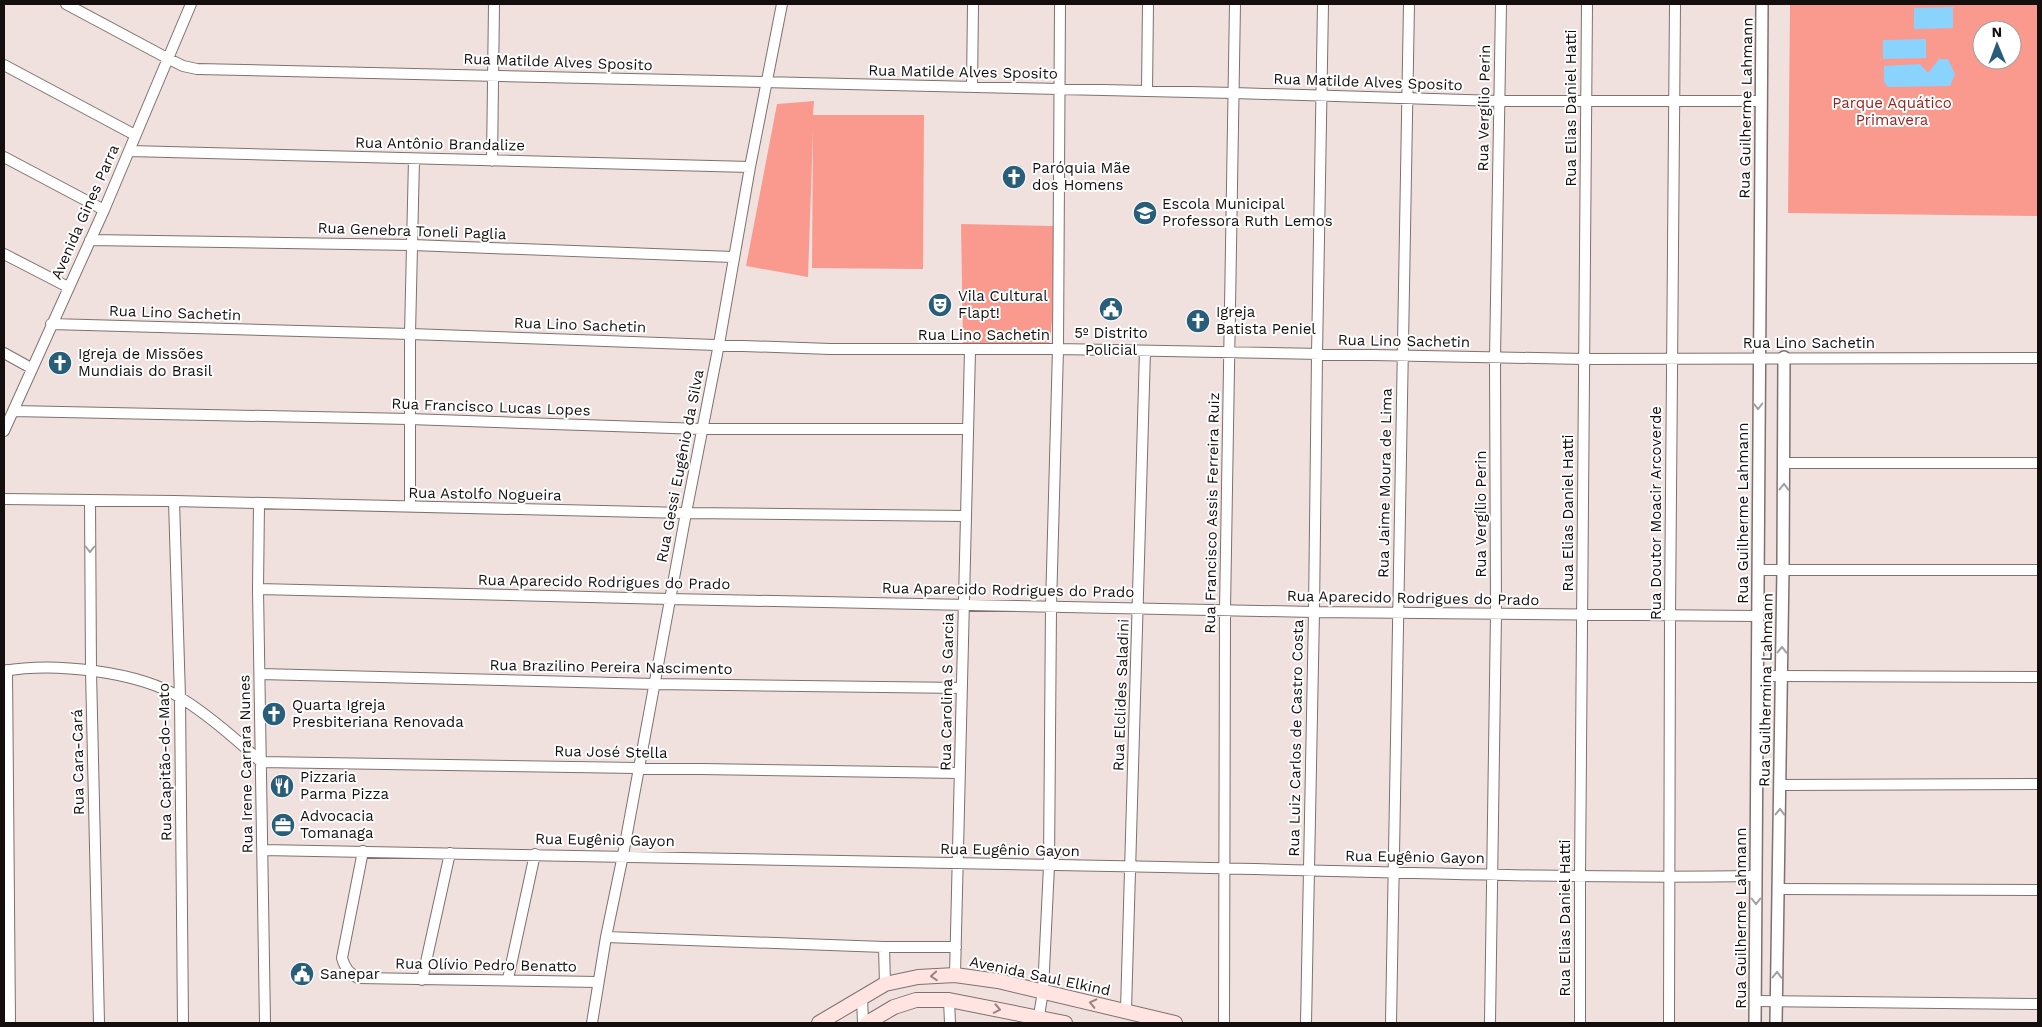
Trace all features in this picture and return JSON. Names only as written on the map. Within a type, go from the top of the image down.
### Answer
[{"type":"main road","name":"Avenida Saul Elkind","points":[[819,1023],[885,984],[918,977],[955,975],[998,981],[1175,1023]]},
{"type":"main road","points":[[867,1023],[894,1007],[916,1000],[949,1000],[1038,1020],[1064,1023]]},
{"type":"street","name":"Rua Matilde Alves Sposito","points":[[66,4],[183,66],[197,69],[1322,95],[1498,101],[1761,101]]},
{"type":"street","name":"Avenida Gines Parra","points":[[4,431],[104,210],[191,4]]},
{"type":"street","points":[[492,161],[494,4]]},
{"type":"street","name":"Rua Gessi Eugênio da Silva","points":[[592,1023],[606,937],[623,856],[719,344],[750,167],[782,4]]},
{"type":"street","points":[[972,87],[974,4]]},
{"type":"street","points":[[1038,1020],[1043,991],[1049,866],[1051,607],[1058,349],[1060,4]]},
{"type":"street","points":[[1147,91],[1148,4]]},
{"type":"street","name":"Rua Francisco Assis Ferreira Ruiz","points":[[1224,1023],[1224,610],[1235,4]]},
{"type":"street","name":"Rua Luiz Carlos de Castro Costa","points":[[1306,1023],[1323,4]]},
{"type":"street","name":"Rua Jaime Moura de Lima","points":[[1391,1023],[1409,4]]},
{"type":"street","name":"Rua Vergílio Perin","points":[[1490,1023],[1494,874],[1495,358],[1501,4]]},
{"type":"street","name":"Rua Elias Daniel Hatti","points":[[1580,1023],[1587,4]]},
{"type":"street","name":"Rua Doutor Moacir Arcoverde","points":[[1670,1023],[1670,616],[1676,102],[1675,4]]},
{"type":"street","name":"Rua Guilherme Lahmann","points":[[1755,1023],[1758,358],[1762,4]]},
{"type":"street","points":[[4,65],[135,136]]},
{"type":"street","name":"Rua Antônio Brandalize","points":[[129,151],[750,167]]},
{"type":"street","points":[[4,157],[104,210]]},
{"type":"street","points":[[410,507],[410,334],[414,159]]},
{"type":"street","name":"Rua Genebra Toneli Paglia","points":[[90,240],[412,245],[734,257]]},
{"type":"street","points":[[4,254],[68,287]]},
{"type":"street","name":"Rua Lino Sachetin","points":[[51,324],[410,334],[830,349],[1058,349],[1584,360],[1784,357],[2038,358]]},
{"type":"street","name":"Rua Carolina S Garcia","points":[[955,975],[970,350]]},
{"type":"street","name":"Rua Elclides Saladini","points":[[1126,1010],[1145,351]]},
{"type":"street","points":[[4,354],[31,368]]},
{"type":"street","name":"Rua Guilhermina Lahmann","points":[[1776,1023],[1782,676],[1784,357]]},
{"type":"street","name":"Rua Francisco Lucas Lopes","points":[[12,411],[410,419],[702,429],[968,428]]},
{"type":"street","points":[[1784,462],[2038,463]]},
{"type":"street","name":"Rua Astolfo Nogueira","points":[[4,499],[686,513],[966,516]]},
{"type":"street","name":"Rua Cara-Cará","points":[[90,500],[91,670],[99,1023]]},
{"type":"street","name":"Rua Capitão-do-Mato","points":[[174,501],[180,697],[183,1023]]},
{"type":"street","name":"Rua Irene Carrara Nunes","points":[[259,503],[258,589],[265,1023]]},
{"type":"street","points":[[1758,570],[2038,570]]},
{"type":"street","name":"Rua Aparecido Rodrigues do Prado","points":[[258,589],[1314,612],[1582,616],[1758,616]]},
{"type":"street","points":[[10,1023],[5,670],[64,668],[91,670],[138,680],[180,697],[219,725],[261,762]]},
{"type":"street","name":"Rua Brazilino Pereira Nascimento","points":[[260,674],[654,684],[962,688]]},
{"type":"street","points":[[1757,676],[2038,677]]},
{"type":"street","name":"Rua José Stella","points":[[261,762],[960,773]]},
{"type":"street","points":[[1780,785],[2038,784]]},
{"type":"street","name":"Rua Eugênio Gayon","points":[[263,850],[1130,866],[1394,873],[1671,877],[1756,876]]},
{"type":"street","name":"Rua Olívio Pedro Benatto","points":[[362,851],[342,958],[344,967],[350,974],[358,978],[598,982]]},
{"type":"street","points":[[422,980],[450,853]]},
{"type":"street","points":[[508,979],[535,854]]},
{"type":"street","points":[[1779,889],[2038,890]]},
{"type":"street","points":[[606,937],[884,947],[956,947]]},
{"type":"street","points":[[884,947],[885,984]]},
{"type":"street","points":[[862,997],[863,1023]]},
{"type":"street","points":[[949,1000],[950,1023]]},
{"type":"street","points":[[1755,1001],[2038,1004]]},
{"type":"green space","name":"Parque Aquático Primavera","points":[[1790,4],[2038,4],[2038,216],[1788,213]]},
{"type":"green space","points":[[814,101],[813,115],[924,115],[923,269],[812,268],[813,130],[808,277],[746,266],[777,104]]},
{"type":"green space","points":[[961,224],[1054,226],[1050,342],[1041,347],[963,344]]},
{"type":"water","points":[[1953,7],[1953,28],[1914,29],[1914,8]]},
{"type":"water","points":[[1926,39],[1926,58],[1883,59],[1883,40]]},
{"type":"water","points":[[1939,59],[1948,59],[1955,74],[1950,86],[1888,87],[1884,82],[1884,66],[1920,64],[1928,73]]},
{"type":"place","name":"Paróquia Mãe dos Homens","points":[[1014,177]]},
{"type":"place","name":"Escola Municipal Professora Ruth Lemos","points":[[1145,213]]},
{"type":"place","name":"Vila Cultural Flapt!","points":[[940,305]]},
{"type":"place","name":"5º Distrito Policial","points":[[1111,309]]},
{"type":"place","name":"Igreja Batista Peniel","points":[[1198,321]]},
{"type":"place","name":"Igreja de Missões Mundiais do Brasil","points":[[60,363]]},
{"type":"place","name":"Quarta Igreja Presbiteriana Renovada","points":[[274,714]]},
{"type":"place","name":"Pizzaria Parma Pizza","points":[[282,786]]},
{"type":"place","name":"Advocacia Tomanaga","points":[[283,825]]},
{"type":"place","name":"Sanepar","points":[[302,974]]}]
